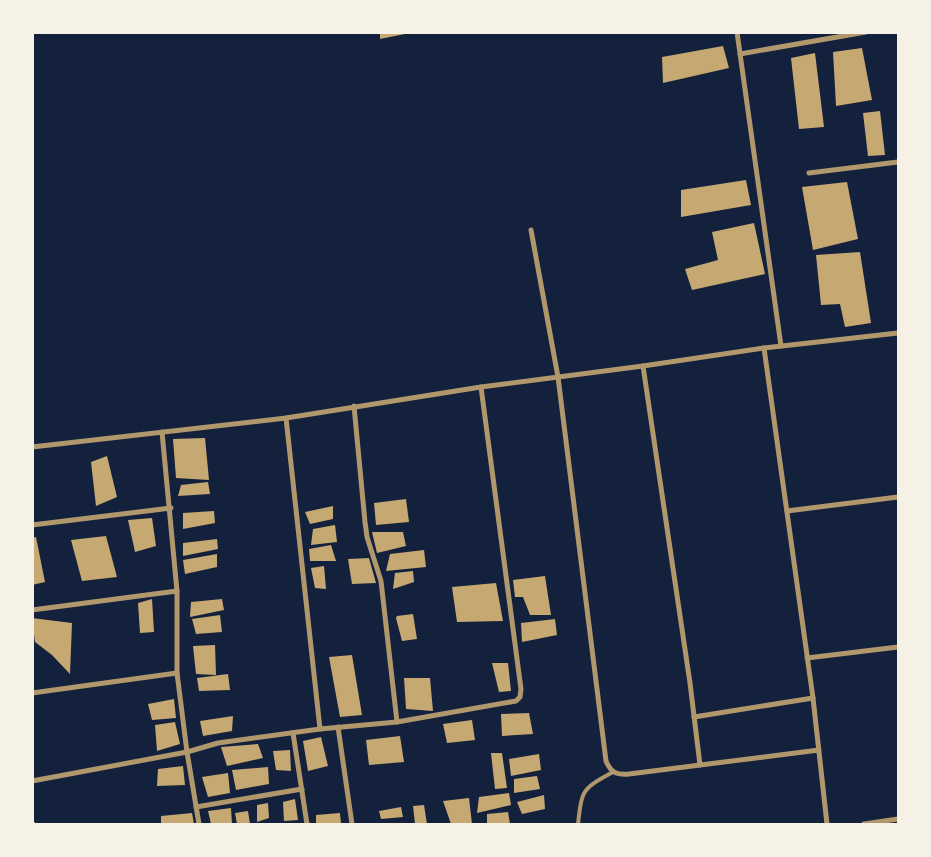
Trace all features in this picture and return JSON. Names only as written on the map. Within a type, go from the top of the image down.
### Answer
[{"type":"street","points":[[737,32],[781,346]]},
{"type":"street","points":[[740,54],[866,32]]},
{"type":"street","points":[[808,173],[898,162]]},
{"type":"street","points":[[531,230],[558,378],[606,761],[609,767],[613,772],[619,774],[700,766],[819,750]]},
{"type":"street","points":[[32,447],[286,418],[481,387],[558,378],[764,348],[898,333]]},
{"type":"street","points":[[764,348],[808,658],[827,824]]},
{"type":"street","points":[[643,366],[689,673],[700,766]]},
{"type":"street","points":[[32,781],[187,752],[218,743],[320,728],[397,722],[516,701],[520,697],[521,689],[481,387]]},
{"type":"street","points":[[354,406],[365,522],[382,581],[397,722]]},
{"type":"street","points":[[286,418],[320,728]]},
{"type":"street","points":[[162,432],[171,508],[177,591],[178,673],[187,752],[199,824]]},
{"type":"street","points":[[786,511],[898,497]]},
{"type":"street","points":[[32,525],[171,508]]},
{"type":"street","points":[[32,610],[177,591]]},
{"type":"street","points":[[808,658],[898,646]]},
{"type":"street","points":[[32,693],[178,673]]},
{"type":"street","points":[[694,718],[813,698]]},
{"type":"street","points":[[338,727],[352,824]]},
{"type":"street","points":[[293,733],[307,824]]},
{"type":"street","points":[[196,807],[302,789]]},
{"type":"street","points":[[864,824],[898,819]]},
{"type":"lane","points":[[578,824],[584,792],[589,785],[613,772]]},
{"type":"building","points":[[380,32],[410,32],[410,33],[380,39]]},
{"type":"building","points":[[723,46],[729,68],[663,83],[662,57]]},
{"type":"building","points":[[862,48],[872,100],[836,106],[833,52]]},
{"type":"building","points":[[815,53],[824,127],[799,129],[791,58]]},
{"type":"building","points":[[880,111],[885,155],[868,156],[863,113]]},
{"type":"building","points":[[746,180],[751,205],[681,217],[681,190]]},
{"type":"building","points":[[847,182],[858,239],[813,250],[802,187]]},
{"type":"building","points":[[754,223],[765,274],[692,290],[685,269],[718,260],[712,232]]},
{"type":"building","points":[[860,252],[871,323],[845,327],[840,304],[821,305],[816,255]]},
{"type":"building","points":[[205,438],[209,480],[176,478],[173,439]]},
{"type":"building","points":[[107,456],[117,497],[96,506],[91,462]]},
{"type":"building","points":[[208,482],[210,494],[178,496],[181,485]]},
{"type":"building","points":[[406,499],[409,522],[376,525],[374,503]]},
{"type":"building","points":[[333,506],[333,519],[310,524],[305,512]]},
{"type":"building","points":[[214,511],[215,523],[183,529],[183,513]]},
{"type":"building","points":[[152,518],[156,546],[135,552],[128,520]]},
{"type":"building","points":[[335,525],[337,542],[311,545],[313,529]]},
{"type":"building","points":[[372,532],[403,532],[406,546],[377,553]]},
{"type":"building","points":[[106,536],[117,577],[82,581],[71,540]]},
{"type":"building","points":[[36,537],[45,582],[32,585],[32,538]]},
{"type":"building","points":[[217,539],[218,549],[183,556],[183,543]]},
{"type":"building","points":[[331,545],[336,561],[310,561],[309,549]]},
{"type":"building","points":[[424,550],[426,567],[386,571],[390,554]]},
{"type":"building","points":[[217,554],[217,567],[185,574],[183,560]]},
{"type":"building","points":[[369,558],[376,583],[352,584],[348,559]]},
{"type":"building","points":[[324,566],[326,589],[315,588],[311,568]]},
{"type":"building","points":[[413,571],[414,582],[393,589],[395,573]]},
{"type":"building","points":[[545,576],[551,615],[530,615],[523,597],[515,597],[513,580]]},
{"type":"building","points":[[496,583],[503,621],[457,622],[452,587]]},
{"type":"building","points":[[152,599],[154,632],[140,633],[138,603]]},
{"type":"building","points":[[222,599],[224,610],[190,617],[191,602]]},
{"type":"building","points":[[413,614],[417,639],[402,641],[396,618],[397,616]]},
{"type":"building","points":[[220,615],[222,632],[196,634],[192,619]]},
{"type":"building","points":[[32,618],[72,623],[70,674],[52,655],[35,642]]},
{"type":"building","points":[[555,619],[557,635],[522,642],[521,623]]},
{"type":"building","points":[[215,645],[216,675],[196,674],[193,646]]},
{"type":"building","points":[[352,655],[362,715],[340,717],[329,657]]},
{"type":"building","points":[[492,663],[508,663],[511,691],[499,692]]},
{"type":"building","points":[[228,674],[230,690],[199,691],[197,678]]},
{"type":"building","points":[[404,678],[430,678],[433,711],[406,709]]},
{"type":"building","points":[[174,699],[176,718],[152,720],[148,704]]},
{"type":"building","points":[[529,713],[533,734],[502,736],[501,714]]},
{"type":"building","points":[[233,716],[232,731],[203,736],[200,721]]},
{"type":"building","points":[[472,720],[475,740],[447,743],[443,724]]},
{"type":"building","points":[[175,722],[180,744],[157,751],[155,725]]},
{"type":"building","points":[[400,736],[404,762],[369,765],[366,740]]},
{"type":"building","points":[[321,737],[328,766],[308,771],[303,741]]},
{"type":"building","points":[[258,744],[263,758],[227,766],[221,747]]},
{"type":"building","points":[[290,750],[291,771],[276,770],[273,751]]},
{"type":"building","points":[[491,753],[502,753],[507,788],[495,789]]},
{"type":"building","points":[[539,754],[541,770],[511,776],[509,759]]},
{"type":"building","points":[[183,766],[185,785],[157,786],[158,769]]},
{"type":"building","points":[[268,767],[269,784],[236,790],[232,770]]},
{"type":"building","points":[[228,773],[230,793],[208,797],[202,777]]},
{"type":"building","points":[[537,776],[540,789],[514,793],[514,779]]},
{"type":"building","points":[[509,793],[511,805],[477,813],[479,797]]},
{"type":"building","points":[[544,795],[545,809],[522,814],[517,802]]},
{"type":"building","points":[[469,798],[472,824],[451,824],[443,801]]},
{"type":"building","points":[[295,799],[298,820],[284,821],[283,802]]},
{"type":"building","points":[[268,803],[269,818],[257,822],[257,805]]},
{"type":"building","points":[[424,805],[427,824],[415,824],[413,806]]},
{"type":"building","points":[[401,807],[403,817],[381,819],[379,811]]},
{"type":"building","points":[[231,808],[232,824],[211,824],[208,811]]},
{"type":"building","points":[[248,811],[250,824],[237,824],[235,813]]},
{"type":"building","points":[[508,812],[510,824],[487,824],[487,814]]},
{"type":"building","points":[[192,813],[194,824],[161,824],[161,816]]},
{"type":"building","points":[[340,813],[341,824],[316,824],[316,815]]}]
